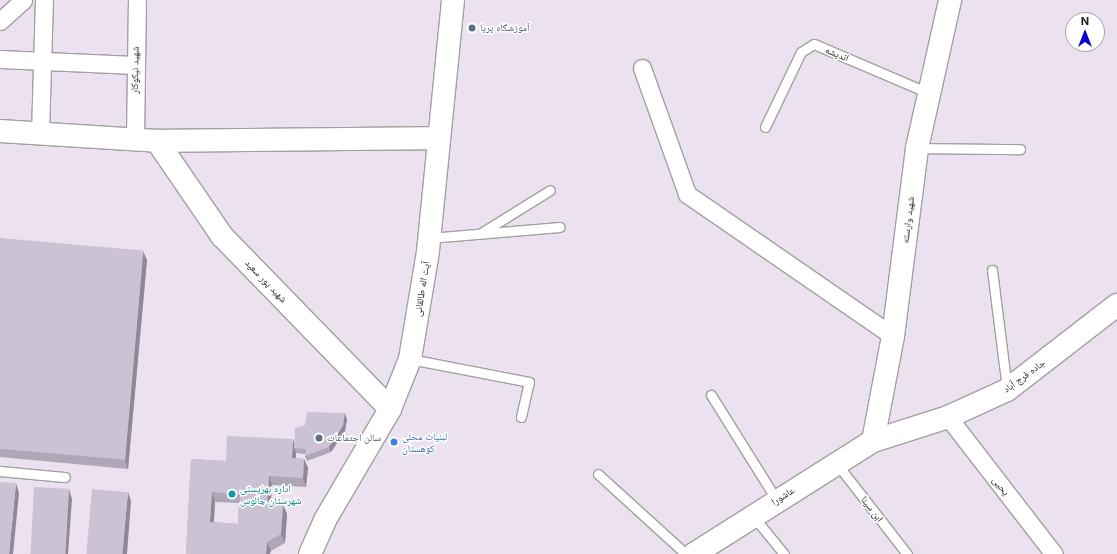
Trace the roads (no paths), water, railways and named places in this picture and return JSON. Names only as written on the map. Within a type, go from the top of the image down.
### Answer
[{"type":"street","points":[[0,21],[23,0]]},
{"type":"street","points":[[40,134],[44,0]]},
{"type":"street","name":"شهید نیکوکار","points":[[134,140],[137,0]]},
{"type":"street","name":"آیت اله طالقانی","points":[[310,554],[325,520],[390,409],[410,359],[429,238],[453,0]]},
{"type":"street","name":"شهید وارسته","points":[[873,441],[893,336],[917,148],[950,0]]},
{"type":"street","points":[[0,58],[135,65]]},
{"type":"street","points":[[642,68],[687,194],[893,336]]},
{"type":"street","points":[[0,131],[157,141],[439,138]]},
{"type":"street","name":"شهید پور سعید","points":[[157,141],[222,236],[390,409]]},
{"type":"street","name":"جاده فرج آباد","points":[[873,441],[948,417],[1007,390],[1117,304]]},
{"type":"street","name":"یحیی","points":[[948,417],[1054,554]]},
{"type":"street","name":"عاشورا","points":[[694,554],[753,516],[776,499],[837,464],[873,441]]},
{"type":"lane","name":"اندیشه","points":[[765,127],[800,52],[814,44],[929,93]]},
{"type":"lane","points":[[917,148],[1020,149]]},
{"type":"lane","points":[[480,234],[550,190]]},
{"type":"lane","points":[[429,238],[560,227]]},
{"type":"lane","points":[[992,270],[1007,390]]},
{"type":"lane","points":[[410,359],[529,382],[521,417]]},
{"type":"lane","points":[[711,395],[776,499]]},
{"type":"lane","name":"ابن سینا","points":[[837,464],[907,554]]},
{"type":"lane","points":[[0,471],[65,476]]},
{"type":"lane","points":[[598,474],[686,554]]},
{"type":"lane","points":[[753,516],[784,554]]},
{"type":"place","name":"آموزشگاه پریا","points":[[472,28]]},
{"type":"place","name":"سالن اجتماعات","points":[[319,438]]},
{"type":"place","name":"لبنیات محلی کوهستان","points":[[394,442]]},
{"type":"place","name":"اداره بهزیستی شهرستان چالوس","points":[[232,494]]}]
